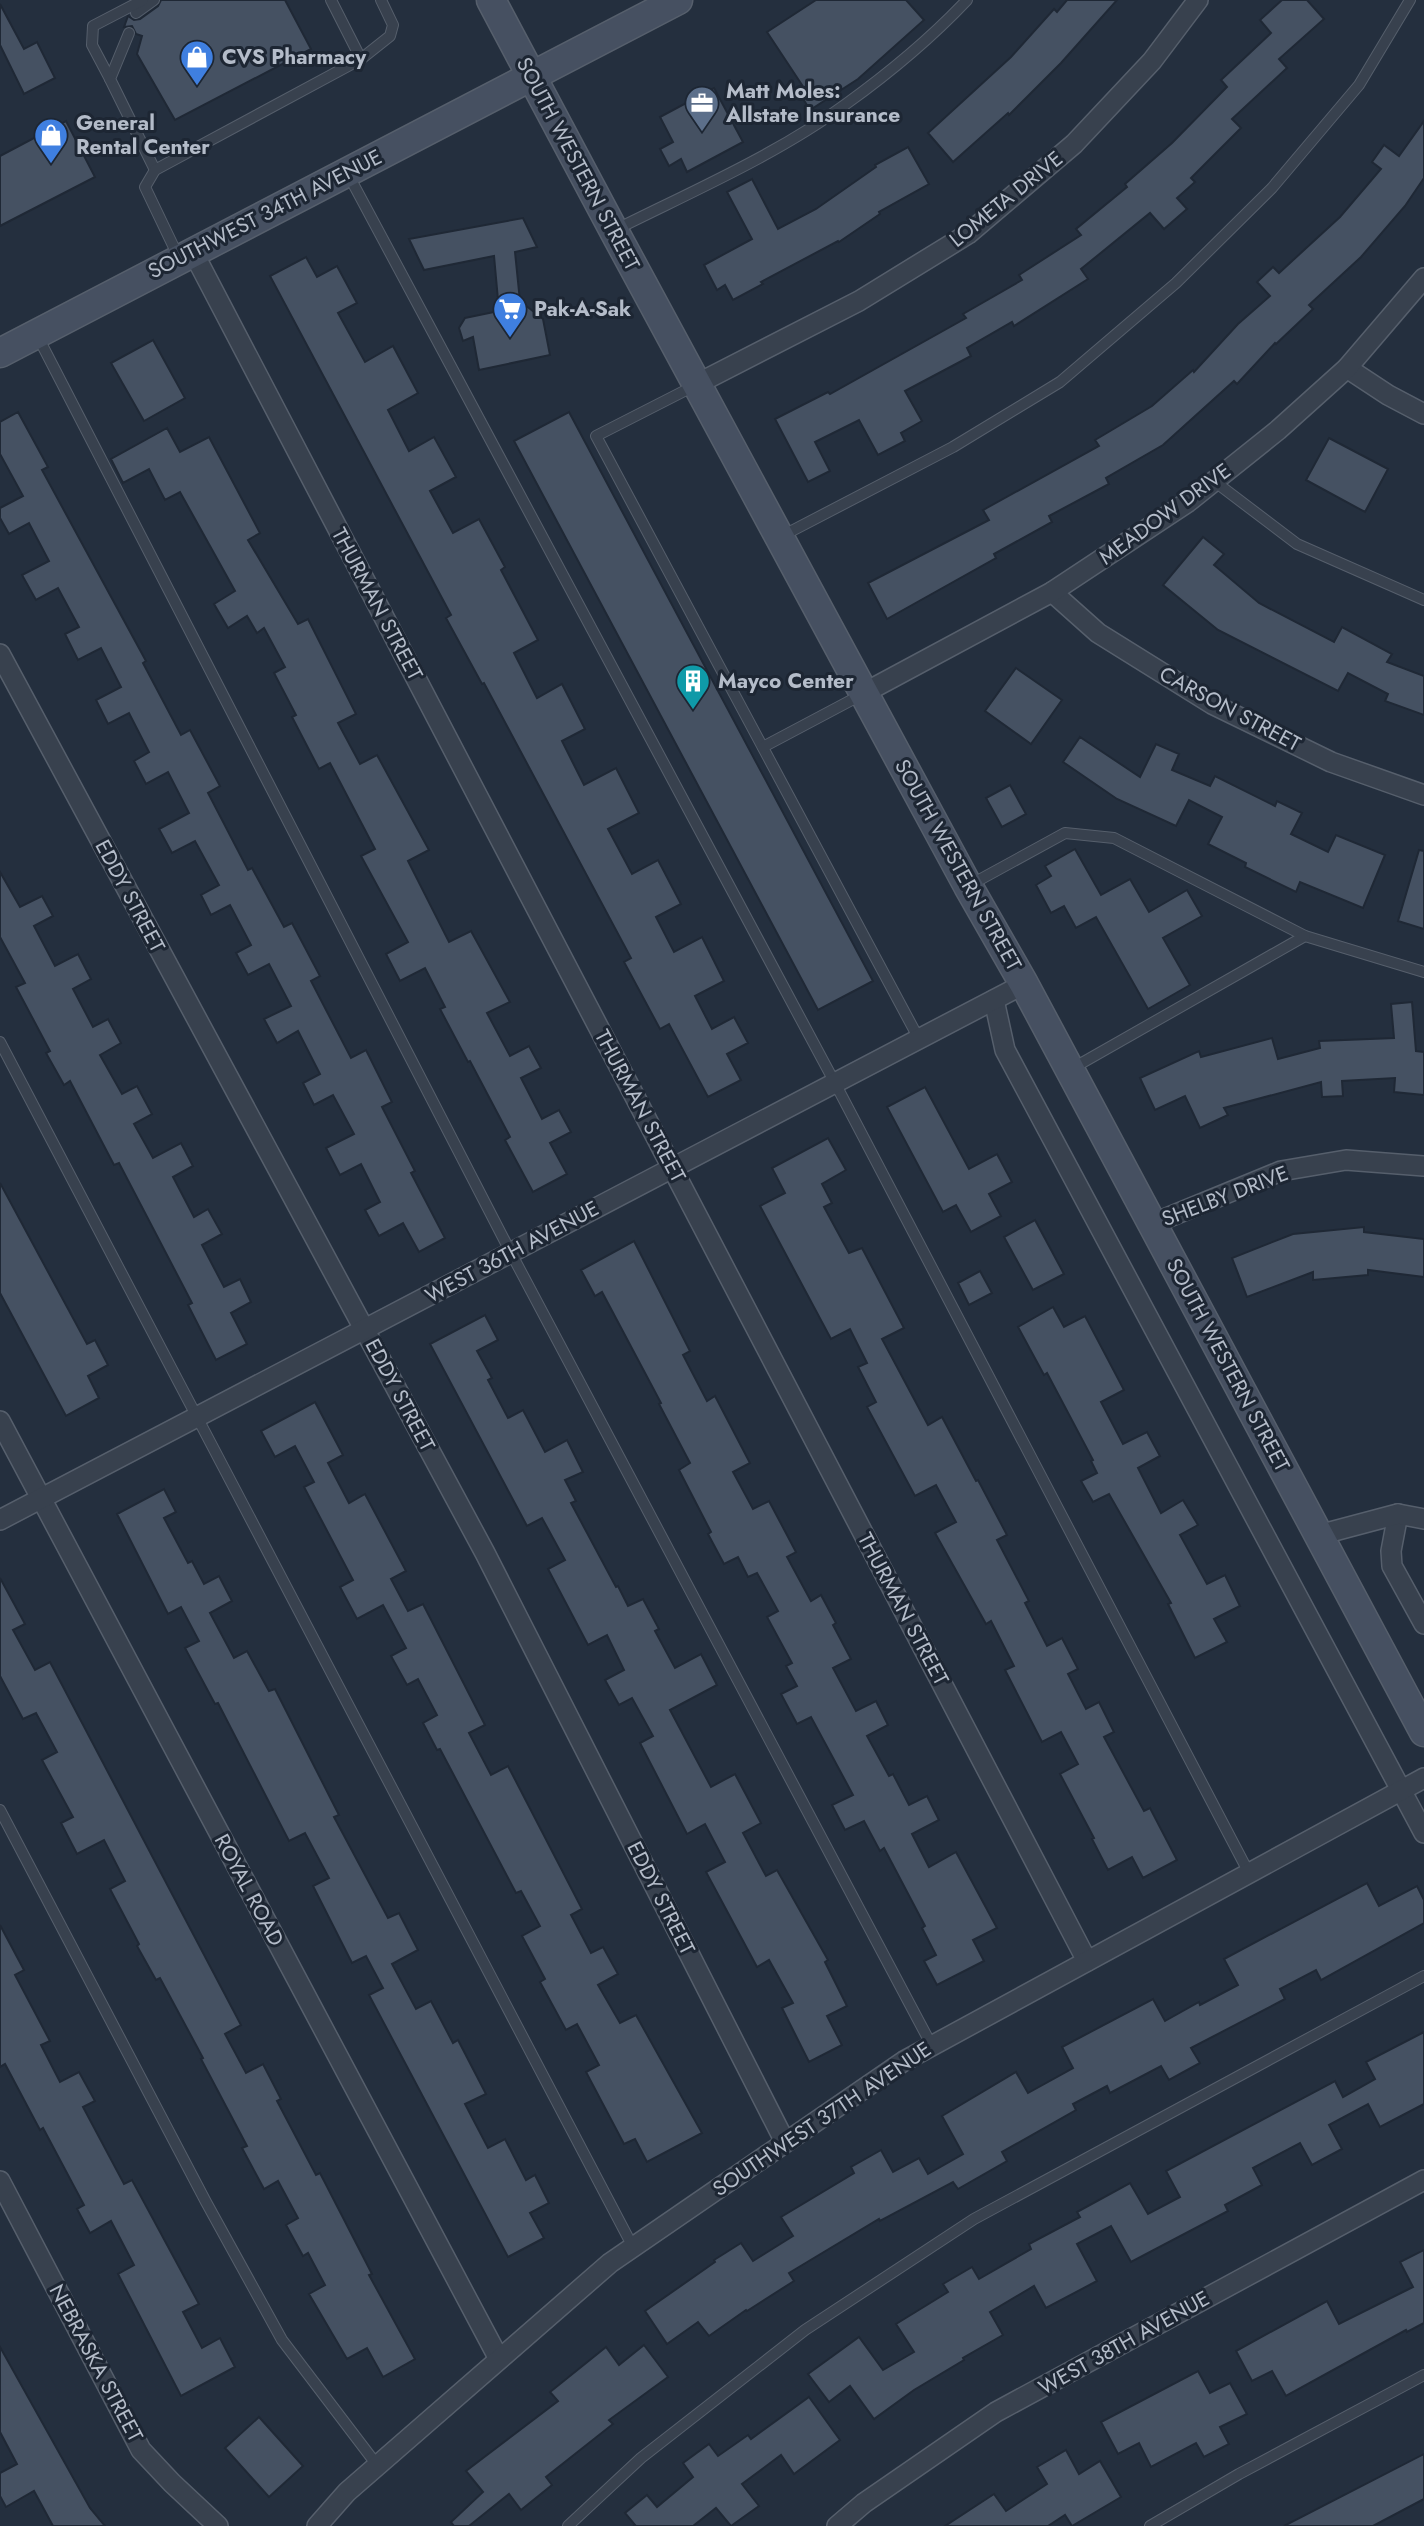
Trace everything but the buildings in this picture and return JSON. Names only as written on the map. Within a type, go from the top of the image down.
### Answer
[{"type":"main road","name":"SOUTH WESTERN STREET","points":[[491,0],[779,538],[1024,984],[1424,1732]]},
{"type":"main road","name":"SOUTHWEST 34TH AVENUE","points":[[0,353],[678,0]]},
{"type":"street","name":"LOMETA DRIVE","points":[[697,384],[859,301],[968,234],[1073,144],[1152,61],[1198,0]]},
{"type":"street","name":"THURMAN STREET","points":[[186,255],[673,1168],[1087,1961]]},
{"type":"street","name":"MEADOW DRIVE","points":[[864,693],[1052,592],[1188,502],[1278,430],[1347,368],[1424,278]]},
{"type":"street","points":[[1347,368],[1388,395],[1424,414]]},
{"type":"street","name":"CARSON STREET","points":[[1052,592],[1098,633],[1212,704],[1331,762],[1424,795]]},
{"type":"street","name":"EDDY STREET","points":[[0,654],[485,1553],[786,2142]]},
{"type":"street","name":"WEST 36TH AVENUE","points":[[0,1520],[1024,984]]},
{"type":"street","points":[[994,1000],[1005,1050],[1424,1833]]},
{"type":"street","name":"SHELBY DRIVE","points":[[1152,1224],[1281,1171],[1346,1160],[1424,1166]]},
{"type":"street","name":"ROYAL ROAD","points":[[0,1421],[499,2359]]},
{"type":"street","points":[[1398,1514],[1391,1551],[1392,1566],[1424,1624]]},
{"type":"street","points":[[1319,1535],[1398,1514],[1424,1519]]},
{"type":"street","name":"SOUTHWEST 37TH AVENUE","points":[[317,2526],[347,2492],[377,2465],[610,2263],[904,2061],[1424,1778]]},
{"type":"street","name":"WEST 38TH AVENUE","points":[[837,2526],[864,2503],[996,2413],[1424,2180]]},
{"type":"street","name":"NEBRASKA STREET","points":[[0,2181],[141,2449],[172,2483],[218,2526]]},
{"type":"lane","points":[[143,0],[93,26],[92,45],[155,170]]},
{"type":"lane","points":[[136,13],[155,0]]},
{"type":"lane","points":[[331,0],[361,59]]},
{"type":"lane","points":[[186,255],[145,187],[155,170],[361,59],[390,36],[393,25],[381,0]]},
{"type":"lane","points":[[614,231],[766,154],[846,105],[942,27],[967,0]]},
{"type":"lane","points":[[779,538],[953,447],[1060,382],[1176,283],[1272,188],[1359,85],[1410,0]]},
{"type":"lane","points":[[110,79],[129,33]]},
{"type":"lane","points":[[347,172],[835,1083],[1249,1873]]},
{"type":"lane","points":[[36,334],[511,1253],[932,2046]]},
{"type":"lane","points":[[697,384],[596,436],[919,1039]]},
{"type":"lane","points":[[1214,481],[1297,544],[1424,600]]},
{"type":"lane","points":[[763,747],[864,693]]},
{"type":"lane","points":[[968,886],[1065,833],[1114,838],[1305,936],[1424,972]]},
{"type":"lane","points":[[1070,1070],[1305,936]]},
{"type":"lane","points":[[0,1042],[633,2247]]},
{"type":"lane","points":[[0,1811],[206,2203],[282,2340],[377,2465]]},
{"type":"lane","points":[[568,2526],[641,2458],[805,2330],[974,2219],[1424,1976]]},
{"type":"lane","points":[[1150,2526],[1239,2474],[1424,2375]]},
{"type":"place","name":"CVS Pharmacy","points":[[197,87]]},
{"type":"place","name":"Matt Moles: Allstate Insurance","points":[[702,133]]},
{"type":"place","name":"General Rental Center","points":[[51,165]]},
{"type":"place","name":"Pak-A-Sak","points":[[510,339]]},
{"type":"place","name":"Mayco Center","points":[[693,711]]}]
